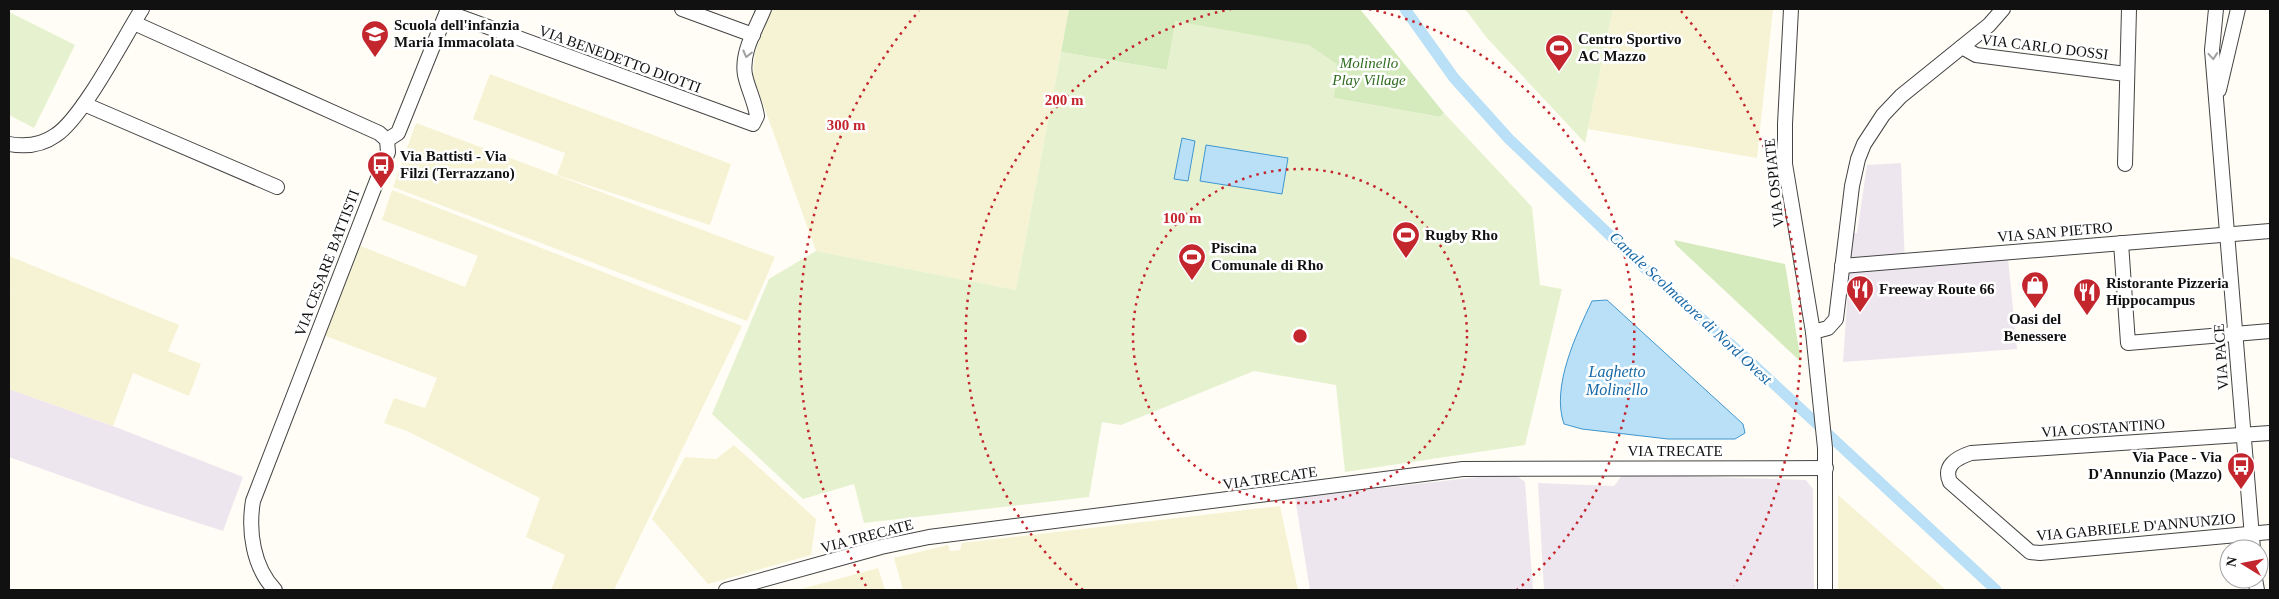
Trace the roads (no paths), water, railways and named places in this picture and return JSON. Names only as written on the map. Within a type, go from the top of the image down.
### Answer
[{"type":"street","points":[[10,149],[48,140],[69,124],[84,104],[142,9]]},
{"type":"street","points":[[682,9],[753,35],[764,9]]},
{"type":"street","name":"VIA OSPIATE","points":[[1791,9],[1784,124],[1785,164],[1812,328],[1825,448],[1825,590]]},
{"type":"street","points":[[1812,328],[1828,328],[1833,324],[1836,316],[1854,171],[1864,144],[1883,115],[1901,96],[1989,25],[2002,9]]},
{"type":"street","points":[[2125,164],[2129,9]]},
{"type":"street","name":"VIA PACE","points":[[2216,9],[2212,35],[2216,103],[2252,539]]},
{"type":"street","name":"VIA PACE","points":[[2216,103],[2238,9]]},
{"type":"street","points":[[134,23],[379,133],[387,140],[398,133],[447,10]]},
{"type":"street","name":"VIA BENEDETTO DIOTTI","points":[[447,10],[746,123],[754,124],[757,116],[756,109],[746,77],[744,63],[753,35]]},
{"type":"street","points":[[2212,35],[2220,39],[2231,37]]},
{"type":"street","name":"VIA CARLO DOSSI","points":[[1962,47],[1976,55],[2126,74]]},
{"type":"street","points":[[84,104],[277,187]]},
{"type":"street","name":"VIA CESARE BATTISTI","points":[[275,590],[265,576],[255,554],[252,527],[253,501],[388,152],[387,140]]},
{"type":"street","name":"VIA SAN PIETRO","points":[[1842,266],[2270,231]]},
{"type":"street","points":[[2121,244],[2128,343],[2270,331]]},
{"type":"street","name":"VIA COSTANTINO","points":[[1946,474],[1948,468],[1961,456],[1971,453],[2270,433]]},
{"type":"street","name":"VIA TRECATE","points":[[726,590],[881,547],[929,537],[1463,469],[1826,468]]},
{"type":"street","name":"VIA GABRIELE D'ANNUNZIO","points":[[1946,474],[1950,482],[2030,552],[2270,532]]},
{"type":"water","points":[[1182,138],[1195,141],[1188,181],[1174,179]]},
{"type":"water","points":[[1206,145],[1288,158],[1282,194],[1200,181]]},
{"type":"water","name":"Laghetto Molinello","points":[[1607,300],[1743,424],[1745,433],[1735,439],[1668,439],[1582,429],[1564,424],[1561,394],[1567,361],[1592,301]]},
{"type":"waterway","name":"Canale Scolmatore di Nord Ovest","points":[[1405,9],[1454,78],[1509,139],[1641,265],[1745,357],[1996,590]]},
{"type":"place","name":"Scuola dell'infanzia Maria Immacolata","points":[[375,58]]},
{"type":"place","name":"Centro Sportivo AC Mazzo","points":[[1559,72]]},
{"type":"place","name":"Via Battisti - Via Filzi (Terrazzano)","points":[[381,189]]},
{"type":"place","name":"Rugby Rho","points":[[1406,259]]},
{"type":"place","name":"Piscina Comunale di Rho","points":[[1192,281]]},
{"type":"place","name":"Oasi del Benessere","points":[[2035,309]]},
{"type":"place","name":"Freeway Route 66","points":[[1860,313]]},
{"type":"place","name":"Ristorante Pizzeria Hippocampus","points":[[2087,316]]},
{"type":"place","name":"Via Pace - Via D'Annunzio (Mazzo)","points":[[2241,490]]},
{"type":"park label","name":"Molinello Play Village","points":[[1369,72]]}]
